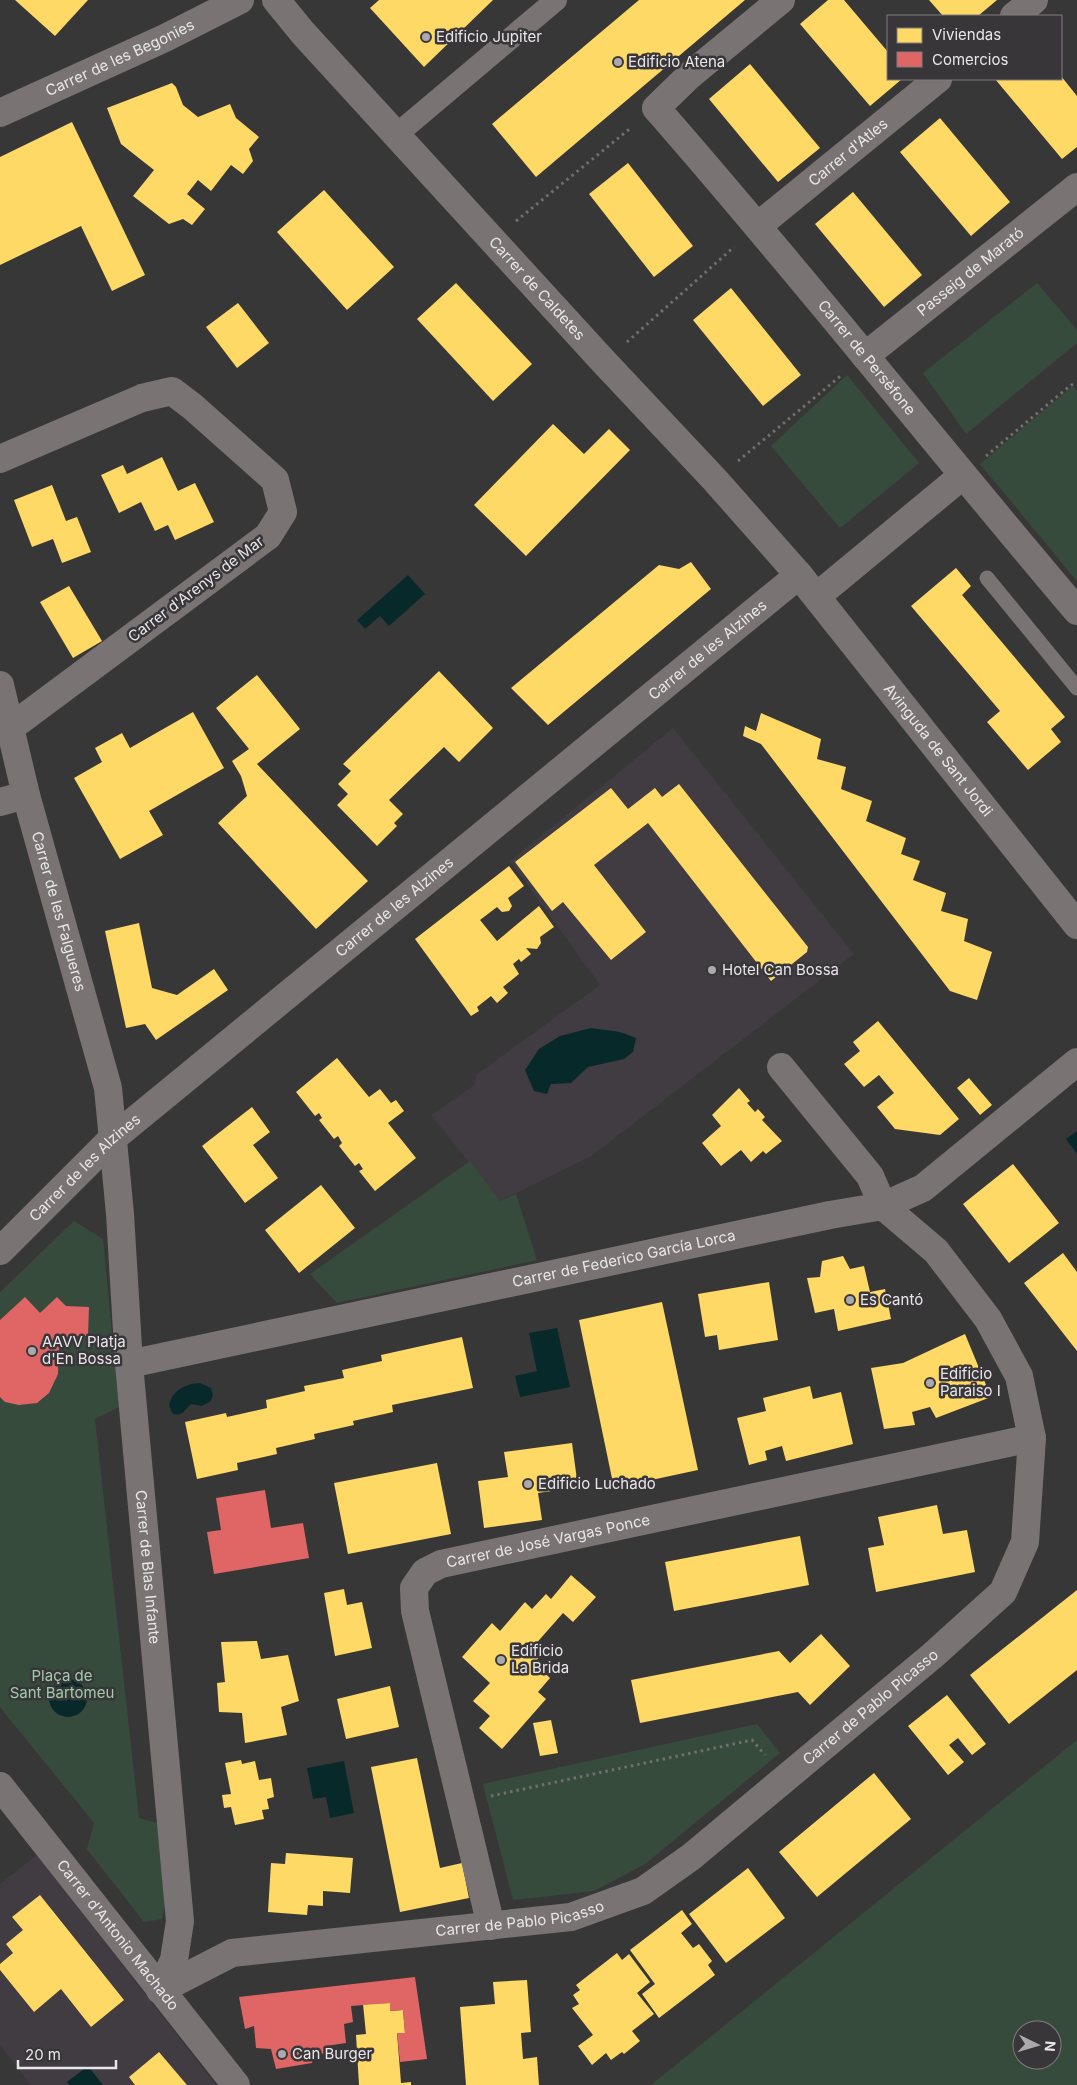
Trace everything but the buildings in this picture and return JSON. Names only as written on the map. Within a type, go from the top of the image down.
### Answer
[{"type":"street","name":"Carrer de les Begonies","points":[[0,113],[165,38],[239,0]]},
{"type":"street","name":"Carrer de Caldetes","points":[[276,0],[396,135],[715,480],[800,575]]},
{"type":"street","points":[[396,135],[556,0]]},
{"type":"street","points":[[656,108],[689,76],[781,0]]},
{"type":"street","points":[[1015,15],[1034,0]]},
{"type":"street","name":"Carrer d'Atles","points":[[759,226],[937,80]]},
{"type":"street","name":"Carrer de Persèfone","points":[[656,108],[759,226],[962,476],[1077,610]]},
{"type":"street","name":"Passeig de Marató","points":[[864,356],[1077,187]]},
{"type":"street","name":"Carrer d'Arenys de Mar","points":[[0,459],[142,398],[172,392],[193,407],[275,480],[283,512],[268,536],[10,728]]},
{"type":"street","points":[[817,596],[962,476]]},
{"type":"street","name":"Avinguda de Sant Jordi","points":[[800,575],[1077,925]]},
{"type":"street","name":"Carrer de les Alzines","points":[[0,1251],[112,1139],[800,575]]},
{"type":"street","name":"Carrer de les Falgueres","points":[[0,685],[26,795],[108,1088],[112,1139]]},
{"type":"street","points":[[0,802],[26,795]]},
{"type":"street","name":"Carrer de Federico García Lorca","points":[[129,1364],[830,1214],[883,1206],[923,1188],[1077,1062]]},
{"type":"street","name":"Carrer de Pablo Picasso","points":[[160,1990],[232,1953],[571,1917],[643,1891],[691,1857],[932,1656],[1003,1592],[1026,1542],[1032,1438],[1020,1376],[988,1319],[936,1251],[883,1206],[870,1176],[781,1067]]},
{"type":"street","name":"Carrer de Blas Infante","points":[[112,1139],[120,1214],[129,1364],[180,1921],[174,1960],[160,1990]]},
{"type":"street","name":"Carrer de José Vargas Ponce","points":[[491,1926],[416,1611],[414,1588],[425,1572],[441,1564],[1032,1438]]},
{"type":"street","name":"Carrer d'Antonio Machado","points":[[0,1786],[236,2085]]},
{"type":"lane","points":[[987,578],[1077,688]]},
{"type":"path","points":[[493,240],[656,108]]},
{"type":"path","points":[[604,362],[759,226]]},
{"type":"path","points":[[715,480],[864,356]]},
{"type":"path","points":[[962,476],[1071,385],[1077,384]]},
{"type":"path","points":[[461,1802],[752,1740],[786,1778]]},
{"type":"shaded area","name":"Hotel Can Bossa","points":[[673,728],[854,954],[590,1157],[500,1201],[431,1115],[474,1085],[477,1074],[600,985],[510,861]]},
{"type":"shaded area","points":[[37,1855],[216,2085],[31,2085],[0,2045],[0,1884]]},
{"type":"green space","points":[[1037,283],[1077,330],[1077,343],[966,434],[923,373]]},
{"type":"green space","points":[[847,375],[919,463],[840,528],[771,446]]},
{"type":"green space","points":[[1073,386],[1077,391],[1077,581],[980,464]]},
{"type":"green space","points":[[470,1161],[500,1201],[516,1194],[537,1260],[337,1303],[310,1274]]},
{"type":"green space","name":"Plaça de Sant Bartomeu","points":[[74,1221],[103,1239],[119,1407],[95,1419],[139,1818],[162,1824],[169,1884],[162,1919],[144,1922],[87,1849],[94,1823],[0,1707],[0,1292]]},
{"type":"green space","points":[[757,1724],[780,1753],[645,1864],[594,1891],[513,1900],[483,1784]]},
{"type":"green space","points":[[1077,1740],[1077,2085],[651,2085]]},
{"type":"water","points":[[408,575],[425,594],[389,626],[380,616],[365,629],[357,620]]},
{"type":"water","points":[[591,1028],[620,1032],[636,1038],[633,1052],[624,1059],[588,1067],[571,1083],[551,1084],[547,1094],[534,1091],[525,1070],[539,1049],[560,1036]]},
{"type":"water","points":[[1077,1131],[1077,1154],[1066,1139]]},
{"type":"water","points":[[557,1328],[570,1387],[520,1397],[515,1376],[537,1371],[529,1333]]},
{"type":"water","points":[[200,1383],[211,1388],[213,1395],[211,1401],[202,1406],[191,1404],[182,1413],[173,1414],[169,1406],[176,1392],[184,1386]]},
{"type":"water","points":[[68,1679],[81,1685],[87,1698],[81,1711],[68,1717],[55,1711],[49,1698],[55,1685]]},
{"type":"water","points":[[344,1761],[354,1813],[330,1818],[326,1797],[313,1799],[307,1768]]},
{"type":"water","points":[[88,2066],[103,2085],[69,2085],[67,2082]]},
{"type":"place","name":"Edificio Jupiter","points":[[426,37]]},
{"type":"place","name":"Edificio Atena","points":[[618,62]]},
{"type":"place","name":"Hotel Can Bossa","points":[[712,970]]},
{"type":"place","name":"Es Cantó","points":[[850,1300]]},
{"type":"place","name":"AAVV Platja d'En Bossa","points":[[32,1351]]},
{"type":"place","name":"Edificio Paraiso I","points":[[930,1383]]},
{"type":"place","name":"Edificio Luchado","points":[[528,1484]]},
{"type":"place","name":"Edificio La Brida","points":[[501,1660]]},
{"type":"place","name":"Can Burger","points":[[282,2054]]}]
